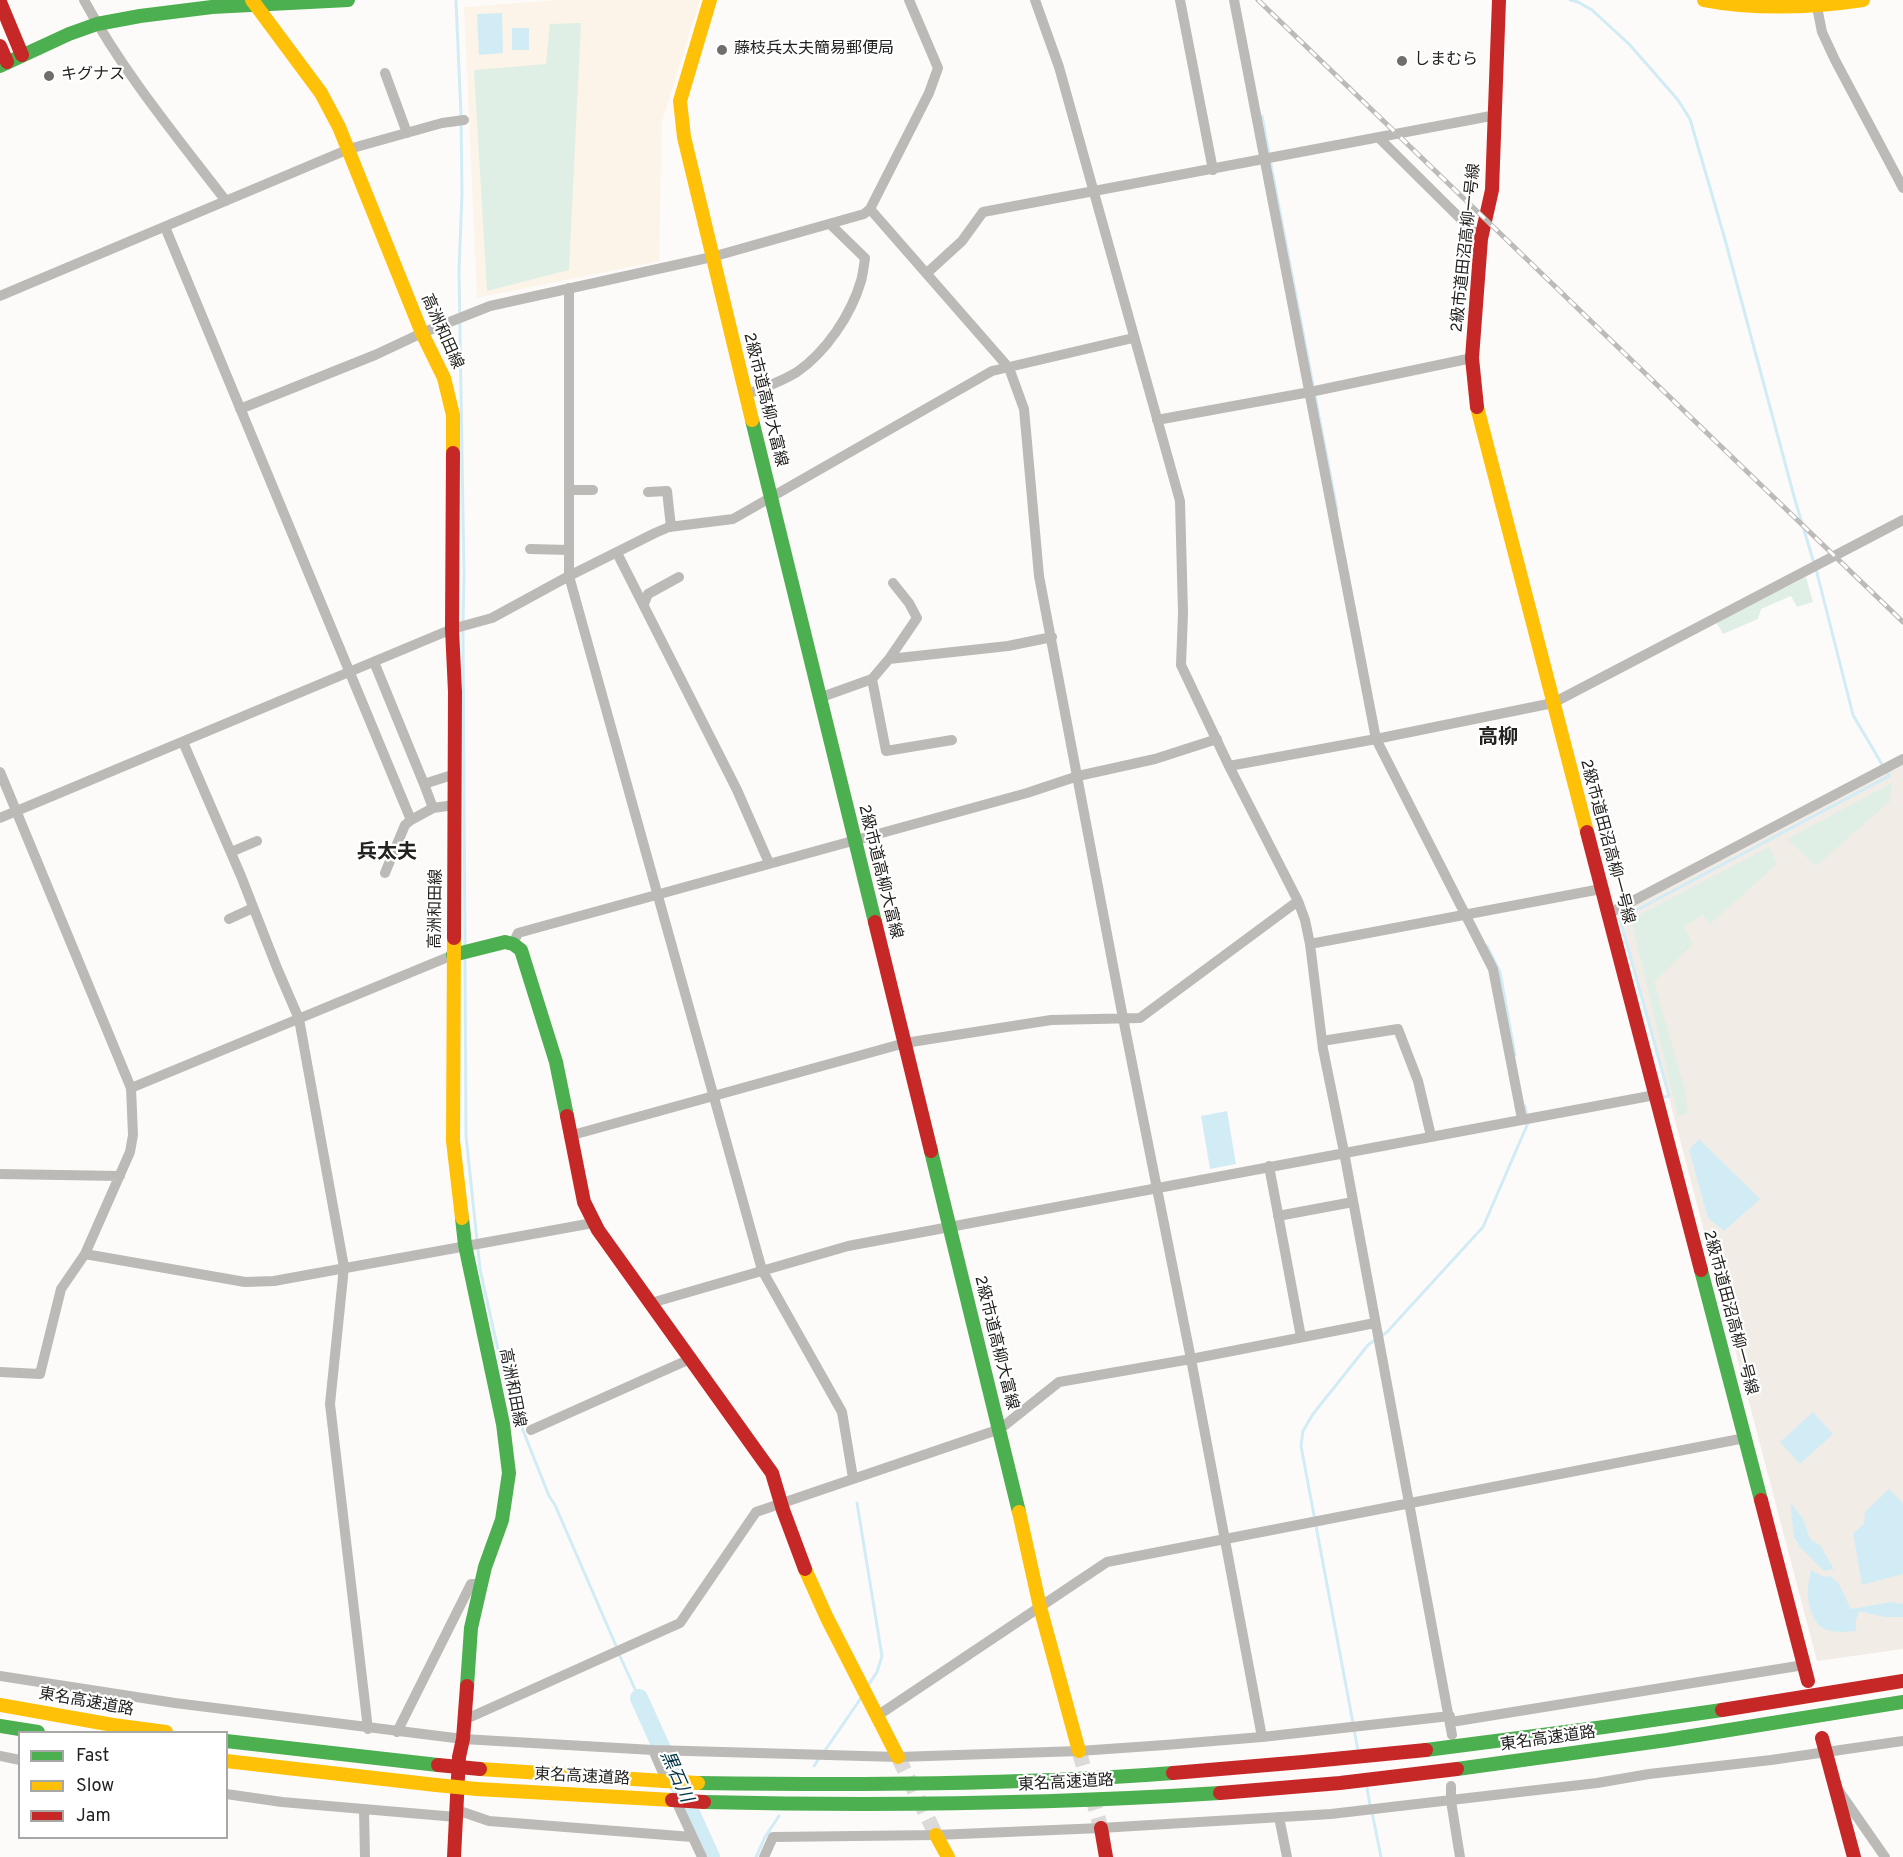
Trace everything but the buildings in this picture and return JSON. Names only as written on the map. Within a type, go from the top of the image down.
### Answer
[{"type":"main road","points":[[0,46],[3,64],[97,24],[140,16],[254,2],[348,0]]},
{"type":"main road","name":"2級市道高柳大富線","points":[[710,0],[680,101],[684,137],[948,1227],[1000,1429],[1040,1607],[1079,1751]]},
{"type":"main road","name":"2級市道田沼高柳一号線","points":[[1499,0],[1492,190],[1481,239],[1472,358],[1474,394],[1809,1681]]},
{"type":"main road","points":[[1711,1],[1752,7],[1785,4],[1817,7],[1863,0]]},
{"type":"main road","points":[[0,2],[22,55]]},
{"type":"main road","name":"高洲和田線","points":[[254,2],[321,93],[349,149],[422,333],[444,378],[453,415],[452,629],[455,693],[453,1141],[465,1245],[503,1424],[509,1473],[502,1520],[481,1584],[471,1628],[463,1739],[459,1757],[454,1857]]},
{"type":"main road","points":[[453,955],[505,942],[521,950],[556,1062],[584,1202],[593,1223],[602,1239],[651,1303],[772,1473],[780,1503],[810,1581],[898,1758]]},
{"type":"main road","name":"東名高速道路","points":[[228,1741],[480,1769],[698,1783],[971,1784],[1309,1764],[1604,1727],[1903,1682]]},
{"type":"main road","name":"東名高速道路","points":[[228,1761],[436,1785],[704,1802],[972,1804],[1203,1794],[1471,1767],[1903,1702]]},
{"type":"main road","name":"東名高速道路","points":[[0,1705],[158,1731]]},
{"type":"main road","points":[[0,1726],[32,1731]]},
{"type":"main road","points":[[1824,1744],[1854,1857]]},
{"type":"main road","points":[[1101,1828],[1106,1857]]},
{"type":"main road","points":[[936,1835],[948,1857]]},
{"type":"street","points":[[84,0],[97,24],[141,89],[225,201]]},
{"type":"street","points":[[240,409],[490,306],[712,256],[864,214],[870,209],[929,93],[938,68],[909,0]]},
{"type":"street","points":[[1035,0],[1059,67],[1180,501],[1183,613],[1181,665],[1229,766],[1298,901],[1305,920],[1322,1041],[1452,1735]]},
{"type":"street","points":[[1180,0],[1213,170]]},
{"type":"street","points":[[1234,0],[1376,740],[1493,969],[1521,1119]]},
{"type":"street","points":[[1817,7],[1822,32],[1834,60],[1903,189]]},
{"type":"street","points":[[385,73],[407,133]]},
{"type":"street","points":[[927,273],[962,241],[983,212],[1095,193],[1496,115]]},
{"type":"street","points":[[0,296],[349,149],[442,123],[464,120]]},
{"type":"street","points":[[1379,138],[1481,239]]},
{"type":"street","points":[[870,209],[1009,368],[1024,409],[1039,576],[1122,1018],[1191,1359],[1262,1737]]},
{"type":"street","points":[[746,395],[797,372],[815,357],[831,338],[851,305],[861,280],[865,258],[830,224]]},
{"type":"street","points":[[165,227],[411,820]]},
{"type":"street","points":[[569,288],[569,576],[762,1270],[842,1412],[853,1478]]},
{"type":"street","points":[[0,818],[452,629],[492,618],[655,533],[671,527],[733,519],[992,371],[1133,338]]},
{"type":"street","points":[[1157,420],[1310,392],[1472,358]]},
{"type":"street","points":[[569,490],[593,490]]},
{"type":"street","points":[[648,492],[667,491],[671,527]]},
{"type":"street","points":[[1229,766],[1376,740],[1553,703],[1903,520]]},
{"type":"street","points":[[530,549],[569,550]]},
{"type":"street","points":[[617,553],[737,790],[769,863]]},
{"type":"street","points":[[644,604],[648,594],[680,577]]},
{"type":"street","points":[[819,698],[872,679],[890,659],[916,618],[909,603],[893,584]]},
{"type":"street","points":[[890,659],[1008,645],[1052,637]]},
{"type":"street","points":[[374,662],[433,808]]},
{"type":"street","points":[[872,679],[886,751],[952,740]]},
{"type":"street","points":[[513,944],[518,933],[1027,793],[1077,776],[1155,759],[1217,739]]},
{"type":"street","points":[[183,742],[299,1019],[344,1267],[330,1404],[368,1729]]},
{"type":"street","points":[[1608,914],[1903,759]]},
{"type":"street","points":[[0,772],[131,1088],[133,1135],[130,1152],[85,1254],[61,1289],[40,1374],[0,1372]]},
{"type":"street","points":[[424,784],[455,774]]},
{"type":"street","points":[[385,873],[405,825],[433,808],[454,805]]},
{"type":"street","points":[[231,852],[256,841]]},
{"type":"street","points":[[1310,944],[1601,889]]},
{"type":"street","points":[[569,1136],[905,1043],[1051,1020],[1140,1018],[1298,901]]},
{"type":"street","points":[[229,920],[254,908]]},
{"type":"street","points":[[131,1088],[453,955]]},
{"type":"street","points":[[1322,1041],[1398,1029],[1418,1081],[1431,1136]]},
{"type":"street","points":[[651,1303],[848,1246],[1655,1095]]},
{"type":"street","points":[[1269,1166],[1301,1337]]},
{"type":"street","points":[[0,1174],[120,1176]]},
{"type":"street","points":[[1278,1216],[1353,1202]]},
{"type":"street","points":[[85,1254],[245,1281],[274,1281],[593,1223]]},
{"type":"street","points":[[464,1720],[680,1623],[756,1512],[1000,1429],[1059,1382],[1375,1323]]},
{"type":"street","points":[[531,1430],[690,1359]]},
{"type":"street","points":[[877,1716],[1107,1562],[1745,1438]]},
{"type":"street","points":[[398,1732],[471,1584],[481,1584]]},
{"type":"street","points":[[0,1676],[175,1703],[368,1729],[463,1739],[676,1751],[898,1758],[1079,1751],[1450,1719],[1804,1665]]},
{"type":"street","points":[[764,1857],[773,1837],[936,1835],[1280,1817],[1451,1801],[1771,1760],[1824,1744],[1903,1741]]},
{"type":"street","points":[[654,1750],[702,1857]]},
{"type":"street","points":[[0,1756],[18,1760]]},
{"type":"street","points":[[1451,1786],[1451,1801],[1460,1857]]},
{"type":"street","points":[[1838,1793],[1885,1857]]},
{"type":"street","points":[[228,1794],[364,1810],[457,1814],[489,1821],[692,1837]]},
{"type":"street","points":[[364,1810],[365,1857]]},
{"type":"street","points":[[1280,1817],[1287,1857]]},
{"type":"shaded area","points":[[559,0],[700,0],[662,122],[659,261],[477,298],[464,7]]},
{"type":"shaded area","points":[[581,23],[569,270],[487,291],[474,70],[546,64],[550,24]]},
{"type":"shaded area","points":[[1806,577],[1813,602],[1797,607],[1791,596],[1761,609],[1758,619],[1723,634],[1716,622]]},
{"type":"shaded area","points":[[1903,765],[1903,1649],[1817,1661],[1619,908]]},
{"type":"shaded area","points":[[1892,783],[1890,801],[1816,866],[1787,839]]},
{"type":"shaded area","points":[[1769,847],[1777,864],[1710,924],[1703,915],[1684,927],[1693,944],[1654,982],[1685,1090],[1688,1113],[1678,1116],[1631,919]]},
{"type":"water","points":[[502,13],[503,53],[479,55],[477,14]]},
{"type":"water","points":[[512,28],[529,28],[529,50],[512,50]]},
{"type":"water","points":[[1227,1111],[1236,1164],[1210,1169],[1201,1116]]},
{"type":"water","points":[[1699,1139],[1760,1199],[1724,1231],[1708,1218],[1689,1150]]},
{"type":"water","points":[[1813,1412],[1833,1434],[1800,1464],[1780,1442]]},
{"type":"water","points":[[1889,1489],[1903,1503],[1903,1574],[1862,1585],[1853,1533],[1864,1524],[1865,1512]]},
{"type":"water","points":[[1790,1502],[1803,1519],[1810,1539],[1820,1545],[1834,1569],[1824,1571],[1800,1547],[1794,1537]]},
{"type":"water","points":[[1811,1570],[1824,1577],[1830,1576],[1839,1584],[1851,1609],[1891,1602],[1903,1604],[1903,1617],[1885,1617],[1859,1611],[1856,1631],[1837,1632],[1823,1628],[1815,1619],[1809,1606],[1808,1584]]},
{"type":"waterway","points":[[456,0],[462,194],[459,271],[463,622]]},
{"type":"waterway","points":[[1570,0],[1592,10],[1630,45],[1678,100],[1690,119],[1814,563]]},
{"type":"waterway","points":[[1262,116],[1269,154]]},
{"type":"waterway","points":[[1270,160],[1337,510]]},
{"type":"waterway","points":[[1816,569],[1853,715],[1883,766]]},
{"type":"waterway","points":[[463,628],[465,946]]},
{"type":"waterway","points":[[1660,1098],[1669,1096],[1620,919],[1889,776],[1887,772]]},
{"type":"waterway","points":[[1487,946],[1500,972],[1515,1055]]},
{"type":"waterway","points":[[465,958],[466,1136],[480,1269],[507,1390],[549,1496],[555,1505],[617,1648]]},
{"type":"waterway","points":[[1380,1337],[1483,1227],[1528,1123],[1525,1106]]},
{"type":"waterway","points":[[1353,1723],[1301,1446],[1303,1431],[1313,1414],[1368,1345],[1375,1340]]},
{"type":"waterway","points":[[857,1503],[882,1656],[877,1672],[867,1687]]},
{"type":"waterway","points":[[619,1654],[639,1698]]},
{"type":"waterway","name":"黒石川","points":[[639,1698],[711,1857]]},
{"type":"waterway","points":[[824,1752],[861,1698]]},
{"type":"waterway","points":[[1354,1730],[1358,1750]]},
{"type":"waterway","points":[[814,1766],[820,1757]]},
{"type":"waterway","points":[[1367,1788],[1370,1805]]},
{"type":"waterway","points":[[1372,1812],[1381,1857]]},
{"type":"waterway","points":[[756,1857],[765,1837],[779,1816]]},
{"type":"tunnel","points":[[1079,1751],[1101,1828]]},
{"type":"tunnel","points":[[898,1757],[936,1835]]},
{"type":"railway","points":[[1258,0],[1903,622]]},
{"type":"traffic: fast","points":[[0,66],[69,34],[97,24],[212,7],[348,0]]},
{"type":"traffic: fast","points":[[752,420],[875,922]]},
{"type":"traffic: fast","points":[[453,955],[505,942],[521,950],[556,1062],[567,1116]]},
{"type":"traffic: fast","points":[[931,1151],[1019,1512]]},
{"type":"traffic: fast","points":[[462,1218],[465,1245],[503,1424],[509,1473],[502,1520],[485,1567],[471,1628],[467,1686]]},
{"type":"traffic: fast","points":[[1701,1270],[1761,1500]]},
{"type":"traffic: fast","points":[[1457,1769],[1667,1740],[1903,1702]]},
{"type":"traffic: fast","points":[[1426,1750],[1722,1710]]},
{"type":"traffic: fast","points":[[0,1726],[32,1731]]},
{"type":"traffic: fast","points":[[228,1741],[438,1765]]},
{"type":"traffic: fast","points":[[698,1783],[936,1783],[1054,1780],[1173,1773]]},
{"type":"traffic: fast","points":[[704,1802],[962,1803],[1091,1800],[1220,1793]]},
{"type":"traffic: slow","points":[[252,0],[321,93],[339,127],[422,333],[444,378],[453,415],[453,453]]},
{"type":"traffic: slow","points":[[710,0],[680,101],[684,137],[752,420]]},
{"type":"traffic: slow","points":[[1704,0],[1763,7],[1823,5],[1863,0]]},
{"type":"traffic: slow","points":[[1477,407],[1587,832]]},
{"type":"traffic: slow","points":[[454,938],[453,1141],[462,1218]]},
{"type":"traffic: slow","points":[[1019,1512],[1040,1607],[1079,1751]]},
{"type":"traffic: slow","points":[[805,1569],[827,1618],[898,1757]]},
{"type":"traffic: slow","points":[[0,1705],[158,1731]]},
{"type":"traffic: slow","points":[[228,1761],[436,1785]]},
{"type":"traffic: slow","points":[[480,1769],[664,1781]]},
{"type":"traffic: slow","points":[[664,1781],[698,1783]]},
{"type":"traffic: slow","points":[[436,1785],[477,1789]]},
{"type":"traffic: slow","points":[[477,1789],[672,1800]]},
{"type":"traffic: slow","points":[[936,1835],[948,1857]]},
{"type":"traffic: jam","points":[[1477,407],[1472,358],[1481,239],[1492,190],[1499,0]]},
{"type":"traffic: jam","points":[[0,2],[22,55]]},
{"type":"traffic: jam","points":[[0,46],[7,62]]},
{"type":"traffic: jam","points":[[453,453],[454,938]]},
{"type":"traffic: jam","points":[[1587,832],[1701,1270]]},
{"type":"traffic: jam","points":[[875,922],[931,1151]]},
{"type":"traffic: jam","points":[[567,1116],[584,1202],[598,1230],[772,1473],[805,1569]]},
{"type":"traffic: jam","points":[[1761,1500],[1808,1681]]},
{"type":"traffic: jam","points":[[1722,1710],[1903,1681]]},
{"type":"traffic: jam","points":[[454,1857],[459,1757],[463,1739],[467,1686]]},
{"type":"traffic: jam","points":[[1822,1738],[1854,1857]]},
{"type":"traffic: jam","points":[[1173,1773],[1426,1750]]},
{"type":"traffic: jam","points":[[438,1765],[480,1769]]},
{"type":"traffic: jam","points":[[1220,1793],[1340,1783],[1457,1769]]},
{"type":"traffic: jam","points":[[672,1800],[704,1802]]},
{"type":"traffic: jam","points":[[1101,1828],[1106,1857]]},
{"type":"place","name":"藤枝兵太夫簡易郵便局","points":[[722,50]]},
{"type":"place","name":"しまむら","points":[[1402,61]]},
{"type":"place","name":"キグナス","points":[[49,76]]},
{"type":"district","name":"高柳","points":[[1498,739]]},
{"type":"district","name":"兵太夫","points":[[387,854]]}]
